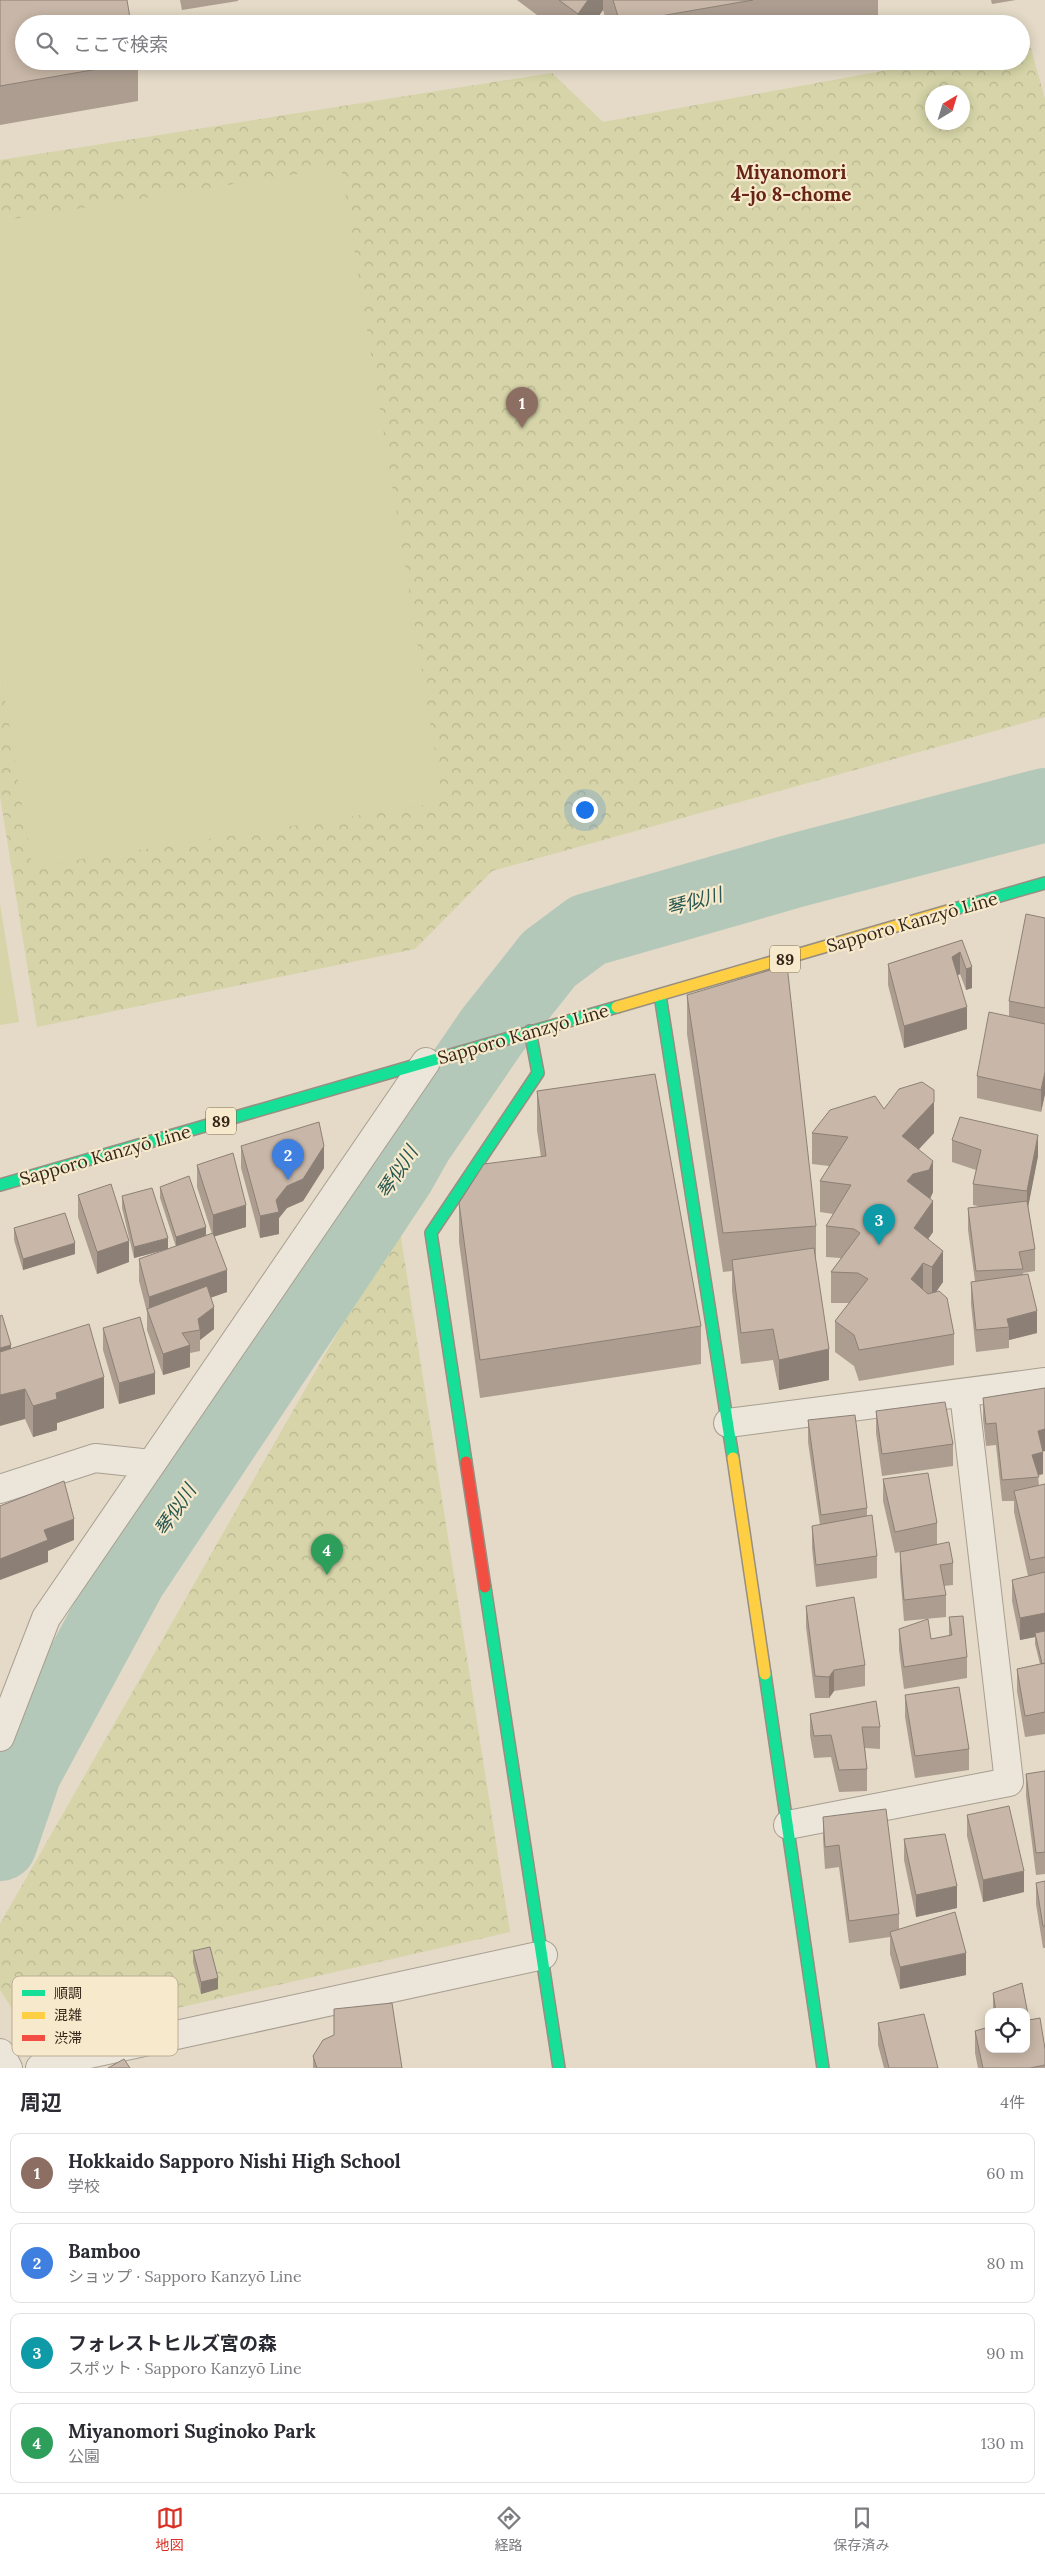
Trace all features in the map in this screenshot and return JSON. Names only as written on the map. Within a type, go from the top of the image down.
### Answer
[{"type":"street","name":"Sapporo Kanzyō Line","points":[[0,1185],[1045,883]]},
{"type":"street","points":[[660,995],[728,1423],[823,2068]]},
{"type":"street","points":[[527,1032],[538,1073],[431,1233],[559,2068]]},
{"type":"street","points":[[0,1737],[46,1618],[151,1464],[434,1060]]},
{"type":"street","points":[[728,1423],[1045,1382]]},
{"type":"street","points":[[964,1393],[1009,1782]]},
{"type":"street","points":[[0,1489],[95,1458],[151,1464]]},
{"type":"street","points":[[788,1825],[1036,1778]]},
{"type":"street","points":[[178,2034],[543,1955]]},
{"type":"street","points":[[0,2053],[8,2068]]},
{"type":"street","points":[[40,2068],[56,2061],[79,2056]]},
{"type":"green space","points":[[1030,45],[1045,99],[1045,717],[492,871],[415,949],[37,1027],[0,796],[0,160],[552,73],[603,122],[888,70],[1030,70]]},
{"type":"green space","points":[[341,167],[443,802],[32,867],[0,668],[0,221]]},
{"type":"green space","points":[[0,904],[19,1022],[0,1025]]},
{"type":"green space","points":[[399,1225],[510,1932],[178,2008],[178,1976],[12,1976],[12,2009],[0,1990],[0,1924]]},
{"type":"building","points":[[0,0],[127,0],[130,15],[15,15],[15,70],[92,70],[0,86]]},
{"type":"building","points":[[559,0],[588,0],[578,14]]},
{"type":"building","points":[[613,0],[753,0],[666,15],[618,15]]},
{"type":"building","points":[[1026,914],[1045,918],[1045,1008],[1009,1001]]},
{"type":"building","points":[[962,940],[972,967],[966,969],[960,952],[952,957],[967,1007],[904,1026],[888,964]]},
{"type":"building","points":[[787,965],[816,1226],[723,1233],[687,995]]},
{"type":"building","points":[[989,1012],[1045,1024],[1045,1072],[1041,1090],[977,1076]]},
{"type":"building","points":[[655,1074],[701,1326],[480,1360],[459,1203],[484,1164],[546,1156],[537,1091]]},
{"type":"building","points":[[922,1082],[934,1090],[934,1102],[902,1136],[933,1161],[929,1170],[913,1174],[907,1181],[933,1201],[914,1228],[943,1251],[932,1267],[923,1263],[911,1279],[928,1294],[939,1291],[947,1298],[954,1334],[859,1350],[854,1335],[835,1321],[868,1279],[858,1273],[831,1272],[860,1233],[854,1229],[826,1226],[851,1185],[820,1181],[848,1137],[812,1133],[830,1110],[875,1096],[884,1109],[899,1089]]},
{"type":"building","points":[[960,1117],[1038,1135],[1027,1191],[973,1184],[981,1150],[952,1140]]},
{"type":"building","points":[[319,1122],[324,1146],[303,1179],[287,1186],[276,1200],[279,1212],[260,1216],[241,1146]]},
{"type":"building","points":[[233,1153],[246,1205],[213,1215],[197,1165]]},
{"type":"building","points":[[189,1176],[206,1227],[176,1237],[160,1187]]},
{"type":"building","points":[[111,1184],[129,1241],[97,1252],[78,1195]]},
{"type":"building","points":[[152,1188],[168,1238],[134,1247],[122,1196]]},
{"type":"building","points":[[1027,1201],[1035,1249],[1019,1252],[1023,1269],[976,1271],[968,1208]]},
{"type":"building","points":[[65,1213],[75,1243],[23,1259],[14,1228]]},
{"type":"building","points":[[213,1233],[227,1270],[149,1297],[139,1259]]},
{"type":"building","points":[[814,1248],[829,1349],[779,1360],[773,1329],[741,1333],[732,1260]]},
{"type":"building","points":[[1028,1274],[1037,1311],[1007,1319],[1009,1327],[976,1330],[971,1282]]},
{"type":"building","points":[[207,1286],[214,1307],[198,1319],[200,1330],[182,1333],[190,1345],[163,1354],[147,1309]]},
{"type":"building","points":[[2,1315],[11,1345],[0,1348],[0,1316]]},
{"type":"building","points":[[140,1317],[155,1373],[119,1383],[103,1328]]},
{"type":"building","points":[[89,1324],[104,1377],[56,1393],[57,1399],[33,1406],[25,1389],[0,1395],[0,1352]]},
{"type":"building","points":[[1045,1388],[1045,1429],[1038,1431],[1043,1452],[1032,1455],[1039,1477],[1002,1480],[996,1423],[986,1424],[983,1398]]},
{"type":"building","points":[[945,1402],[953,1444],[882,1454],[876,1411]]},
{"type":"building","points":[[855,1415],[867,1508],[821,1515],[808,1420]]},
{"type":"building","points":[[928,1473],[937,1523],[895,1532],[883,1479]]},
{"type":"building","points":[[64,1481],[74,1519],[44,1530],[48,1540],[0,1559],[0,1506]]},
{"type":"building","points":[[1045,1484],[1045,1557],[1030,1560],[1014,1491]]},
{"type":"building","points":[[872,1515],[877,1556],[816,1565],[812,1526]]},
{"type":"building","points":[[949,1542],[953,1563],[940,1565],[946,1595],[904,1600],[900,1552]]},
{"type":"building","points":[[1045,1572],[1045,1613],[1020,1618],[1012,1580]]},
{"type":"building","points":[[854,1597],[865,1665],[834,1670],[829,1677],[815,1676],[806,1606]]},
{"type":"building","points":[[963,1616],[967,1657],[904,1667],[899,1629],[928,1619],[931,1639],[952,1635],[949,1617]]},
{"type":"building","points":[[1045,1631],[1045,1663],[1042,1664],[1035,1633]]},
{"type":"building","points":[[1045,1663],[1045,1712],[1025,1716],[1017,1669]]},
{"type":"building","points":[[959,1687],[969,1749],[915,1756],[905,1695]]},
{"type":"building","points":[[876,1701],[880,1727],[862,1727],[867,1769],[839,1770],[831,1735],[814,1736],[810,1714]]},
{"type":"building","points":[[1045,1771],[1045,1852],[1036,1853],[1026,1774]]},
{"type":"building","points":[[1009,1806],[1024,1871],[983,1880],[967,1815]]},
{"type":"building","points":[[886,1809],[899,1914],[849,1921],[839,1845],[825,1847],[823,1817]]},
{"type":"building","points":[[945,1834],[957,1886],[916,1895],[904,1839]]},
{"type":"building","points":[[1045,1881],[1045,1926],[1043,1926],[1036,1883]]},
{"type":"building","points":[[955,1912],[966,1953],[900,1967],[890,1932]]},
{"type":"building","points":[[210,1947],[218,1978],[201,1982],[193,1951]]},
{"type":"building","points":[[1022,1983],[1027,2008],[995,2008],[993,1993]]},
{"type":"building","points":[[392,2003],[402,2068],[317,2068],[313,2056],[323,2040],[334,2035],[334,2009]]},
{"type":"building","points":[[924,2014],[938,2068],[889,2068],[878,2023]]},
{"type":"building","points":[[1040,2018],[1045,2049],[1045,2065],[1030,2068],[983,2068],[975,2031],[985,2028],[985,2053],[1030,2053],[1030,2020]]},
{"type":"building","points":[[124,2059],[130,2068],[108,2068]]},
{"type":"waterway","name":"琴似川","points":[[0,1844],[25,1771],[130,1577],[398,1174],[416,1142],[492,1031],[549,959],[588,930],[797,870],[1045,805]]},
{"type":"traffic: fast","points":[[951,910],[1045,883]]},
{"type":"traffic: fast","points":[[660,995],[733,1458]]},
{"type":"traffic: fast","points":[[0,1185],[617,1007]]},
{"type":"traffic: fast","points":[[466,1462],[431,1233],[538,1073],[530,1031]]},
{"type":"traffic: fast","points":[[485,1587],[559,2068]]},
{"type":"traffic: fast","points":[[765,1674],[823,2068]]},
{"type":"traffic: slow","points":[[617,1007],[951,910]]},
{"type":"traffic: slow","points":[[733,1458],[765,1674]]},
{"type":"traffic: jam","points":[[466,1462],[485,1587]]},
{"type":"place","name":"Hokkaido Sapporo Nishi High School","points":[[522,428]]},
{"type":"place","name":"Bamboo","points":[[288,1180]]},
{"type":"place","name":"フォレストヒルズ宮の森","points":[[879,1245]]},
{"type":"place","name":"Miyanomori Suginoko Park","points":[[327,1575]]},
{"type":"district","name":"Miyanomori 4-jo 8-chome","points":[[791,183]]}]
